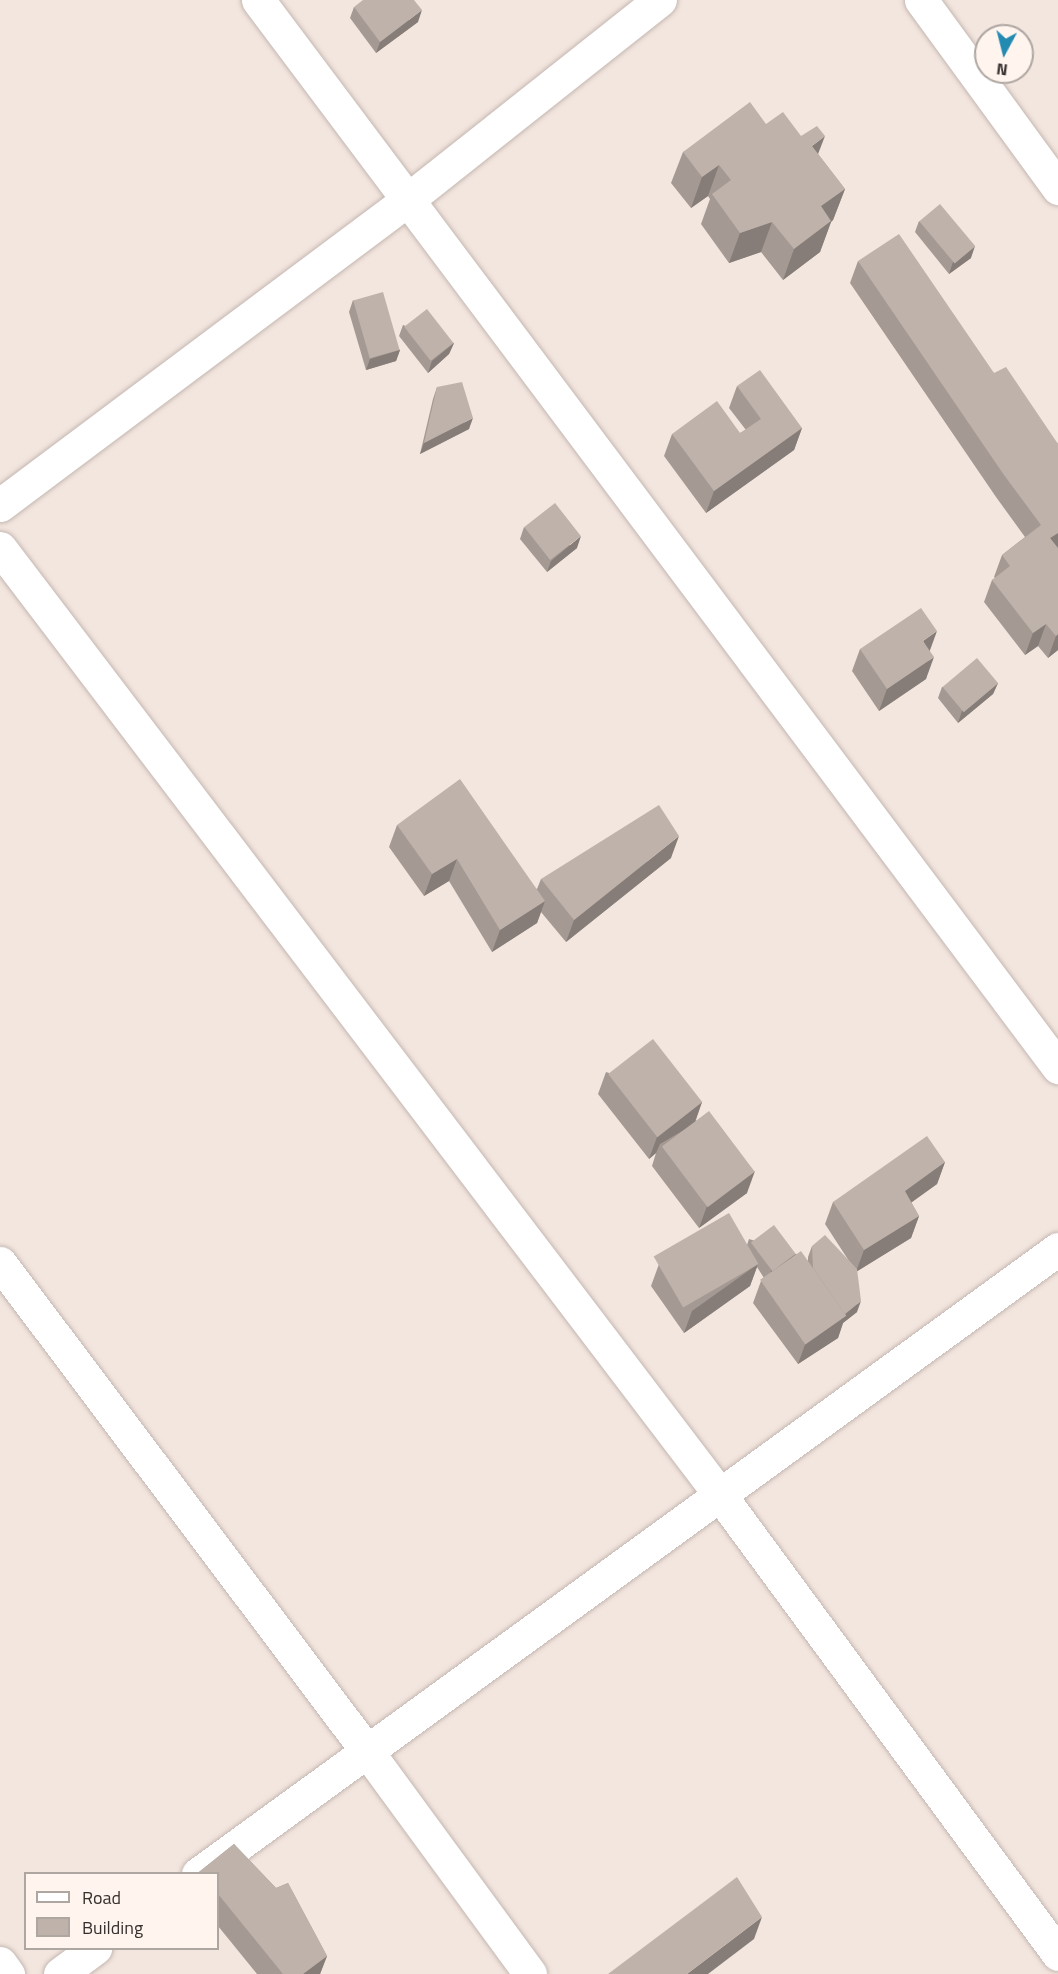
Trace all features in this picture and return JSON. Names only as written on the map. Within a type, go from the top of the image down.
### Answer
[{"type":"street","points":[[258,0],[406,201],[1058,1067]]},
{"type":"street","points":[[0,505],[406,201],[660,0]]},
{"type":"street","points":[[921,0],[1058,188]]},
{"type":"street","points":[[0,548],[720,1495],[1058,1954]]},
{"type":"street","points":[[201,1872],[1058,1249]]},
{"type":"street","points":[[0,1263],[367,1751],[531,1974]]},
{"type":"street","points":[[60,1974],[92,1950]]},
{"type":"street","points":[[0,1963],[8,1974]]},
{"type":"building","points":[[363,0],[414,0],[422,10],[380,42],[354,7]]},
{"type":"building","points":[[750,102],[766,124],[783,112],[801,136],[817,126],[825,136],[812,146],[845,189],[821,206],[831,221],[794,249],[772,222],[740,233],[712,194],[731,180],[719,165],[702,177],[683,152]]},
{"type":"building","points":[[940,204],[975,246],[955,263],[919,221]]},
{"type":"building","points":[[899,234],[994,373],[1006,367],[1058,444],[1058,533],[1050,538],[1058,548],[1058,634],[1056,636],[1046,624],[1033,633],[992,580],[1010,566],[1002,555],[1041,525],[1004,475],[858,261]]},
{"type":"building","points":[[383,292],[400,350],[370,358],[353,301]]},
{"type":"building","points":[[427,309],[453,343],[431,361],[404,327]]},
{"type":"building","points":[[760,370],[802,428],[714,491],[672,434],[717,401],[740,433],[761,419],[737,386]]},
{"type":"building","points":[[462,382],[473,418],[424,443],[437,387]]},
{"type":"building","points":[[555,503],[581,536],[550,560],[524,527]]},
{"type":"building","points":[[921,608],[937,631],[923,641],[934,657],[887,689],[860,649]]},
{"type":"building","points":[[977,658],[998,683],[964,712],[943,687]]},
{"type":"building","points":[[460,779],[545,901],[500,930],[457,859],[432,874],[397,825]]},
{"type":"building","points":[[659,805],[679,836],[574,920],[541,879]]},
{"type":"building","points":[[653,1039],[702,1102],[657,1137],[608,1074]]},
{"type":"building","points":[[709,1111],[755,1172],[708,1207],[662,1147]]},
{"type":"building","points":[[927,1136],[945,1162],[905,1191],[919,1216],[864,1250],[833,1202]]},
{"type":"building","points":[[729,1213],[759,1264],[683,1308],[654,1256]]},
{"type":"building","points":[[774,1225],[796,1254],[773,1271],[751,1242]]},
{"type":"building","points":[[825,1235],[857,1269],[861,1301],[845,1314],[813,1268],[812,1246]]},
{"type":"building","points":[[801,1251],[846,1316],[805,1344],[760,1280]]},
{"type":"building","points":[[234,1844],[276,1888],[288,1883],[327,1956],[303,1974],[283,1974],[219,1895],[219,1872],[199,1872]]},
{"type":"building","points":[[737,1877],[762,1917],[687,1974],[608,1974]]}]
